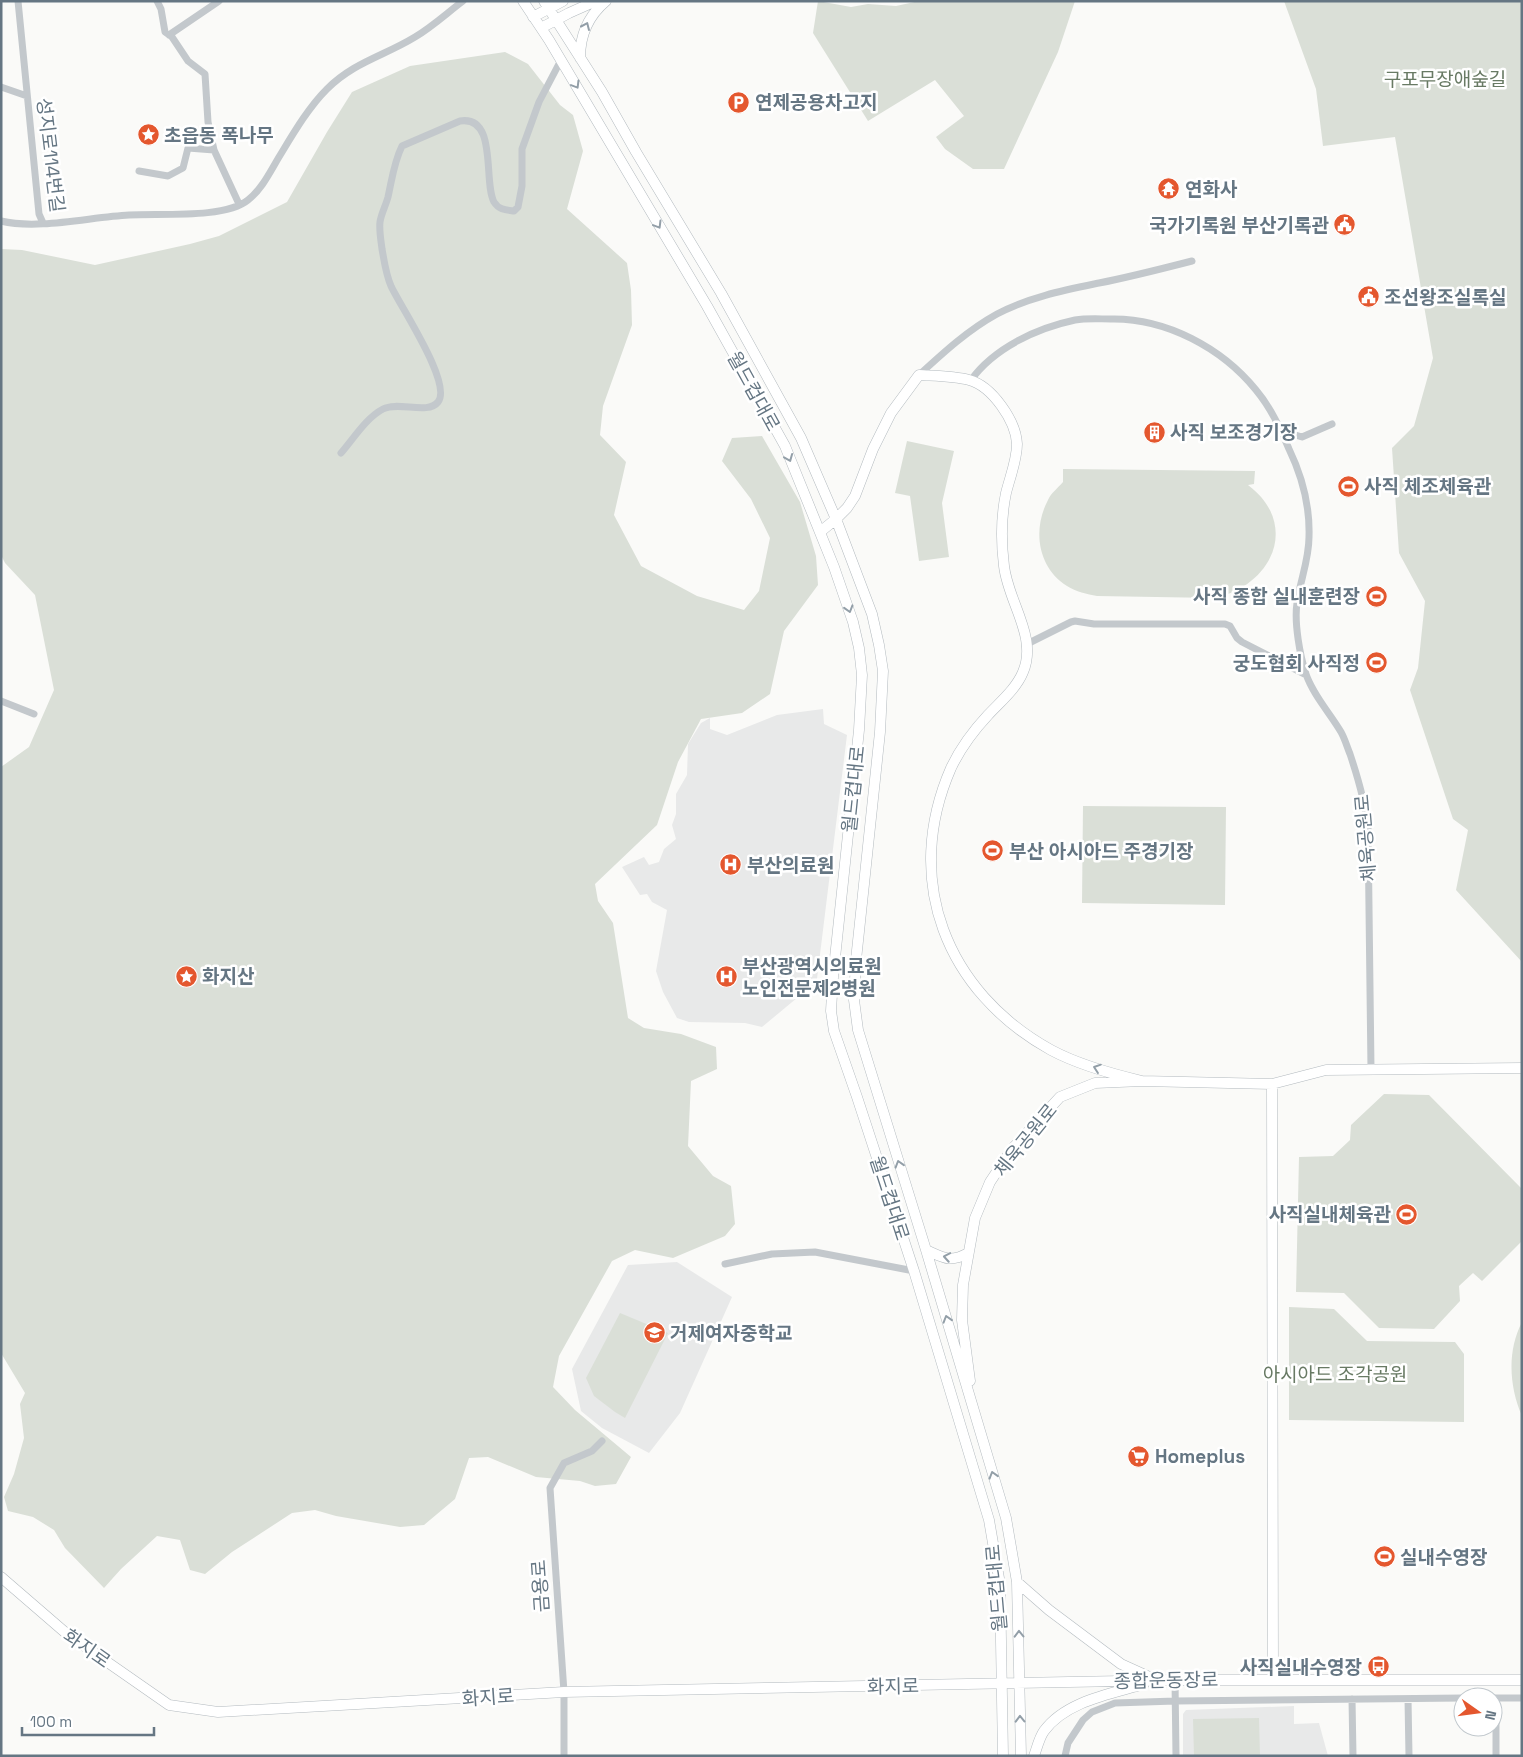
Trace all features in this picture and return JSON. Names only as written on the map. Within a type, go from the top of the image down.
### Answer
[{"type":"main road","name":"월드컵대로","points":[[523,1],[561,60],[707,306],[780,438],[820,532],[854,622],[862,675],[859,730],[831,1011],[834,1032],[914,1271],[989,1520],[1000,1584],[1003,1756]]},
{"type":"main road","points":[[533,17],[546,5],[563,1]]},
{"type":"main road","points":[[541,28],[596,1]]},
{"type":"main road","points":[[580,58],[582,38],[586,26],[592,16],[606,1]]},
{"type":"main road","name":"월드컵대로","points":[[546,5],[721,292],[801,438],[836,519],[872,614],[883,671],[880,732],[856,960],[854,1000],[858,1030],[1006,1518],[1017,1582],[1021,1756]]},
{"type":"main road","points":[[820,532],[847,508],[855,496],[873,449],[891,413],[919,375],[971,380],[996,399],[1006,412],[1014,428],[1017,444],[1006,496],[1002,541],[1004,569],[1010,593],[1025,630],[1027,644],[1025,666],[1016,684],[985,717],[962,748],[952,766],[940,801],[934,829],[932,878],[938,917],[946,940],[968,977],[985,999],[1018,1030],[1053,1051],[1099,1070],[1142,1081]]},
{"type":"main road","name":"체육공원로","points":[[972,1404],[962,1320],[963,1285],[975,1218],[990,1182],[1012,1149],[1060,1097],[1095,1083],[1142,1081],[1272,1084],[1326,1070],[1522,1068]]},
{"type":"main road","points":[[1272,1084],[1273,1679]]},
{"type":"main road","points":[[926,1250],[950,1260],[958,1259],[968,1253]]},
{"type":"main road","name":"화지로","points":[[1,1577],[67,1634],[169,1705],[218,1712],[564,1692],[1020,1683]]},
{"type":"main road","points":[[1017,1582],[1049,1610],[1121,1664],[1157,1680]]},
{"type":"main road","name":"종합운동장로","points":[[1020,1683],[1273,1679],[1522,1680]]},
{"type":"main road","points":[[1034,1756],[1043,1732],[1054,1720],[1088,1701],[1157,1680]]},
{"type":"street","name":"성지로114번길","points":[[18,1],[39,214],[43,224]]},
{"type":"street","points":[[157,1],[165,32],[188,61],[205,74],[208,122],[214,150],[240,204]]},
{"type":"street","points":[[169,35],[219,1]]},
{"type":"street","points":[[1,221],[16,224],[43,224],[131,215],[184,215],[226,210],[248,201],[264,182],[305,117],[326,90],[347,72],[431,27],[463,1]]},
{"type":"street","points":[[341,453],[372,416],[385,408],[401,406],[426,408],[433,406],[441,397],[434,363],[390,284],[382,248],[380,221],[395,161],[402,146],[460,121],[469,120],[473,122],[484,133],[493,200],[504,210],[514,211],[518,207],[522,186],[522,149],[539,102],[561,60]]},
{"type":"street","points":[[1,87],[27,96]]},
{"type":"street","points":[[139,171],[168,176],[183,168],[188,148],[214,150]]},
{"type":"street","points":[[919,375],[950,346],[976,328],[998,314],[1026,302],[1068,289],[1192,261]]},
{"type":"street","name":"체육공원로","points":[[971,380],[981,367],[997,354],[1015,343],[1044,330],[1076,320],[1138,320],[1160,325],[1205,346],[1222,358],[1256,389],[1269,408],[1282,431],[1300,475],[1309,518],[1308,558],[1296,606],[1297,627],[1306,675],[1342,734],[1366,807],[1370,899],[1371,1069]]},
{"type":"street","points":[[1282,431],[1302,437],[1332,424]]},
{"type":"street","points":[[1027,644],[1076,621],[1094,624],[1224,624],[1230,626],[1237,638],[1242,642],[1306,675]]},
{"type":"street","points":[[1,700],[34,714]]},
{"type":"street","points":[[725,1264],[772,1254],[815,1252],[914,1271]]},
{"type":"street","name":"금용로","points":[[564,1756],[564,1692],[550,1488],[564,1463],[592,1451],[602,1441]]},
{"type":"street","points":[[1175,1680],[1176,1756]]},
{"type":"street","name":"종합운동장로","points":[[1065,1756],[1065,1750],[1076,1728],[1092,1712],[1115,1703],[1453,1698]]},
{"type":"street","points":[[1503,1698],[1522,1698]]},
{"type":"street","points":[[1352,1699],[1352,1756]]},
{"type":"street","points":[[1408,1699],[1409,1756]]},
{"type":"street","points":[[1496,1737],[1496,1756]]},
{"type":"shaded area","points":[[823,709],[824,724],[847,735],[816,987],[803,993],[762,1027],[745,1023],[689,1022],[677,1018],[663,992],[656,971],[667,910],[652,902],[647,894],[640,895],[622,867],[644,857],[649,865],[659,862],[664,849],[676,839],[672,825],[676,814],[676,794],[687,775],[688,744],[701,723],[710,718],[710,729],[727,735],[777,715]]},
{"type":"shaded area","name":"거제여자중학교","points":[[677,1262],[732,1297],[680,1413],[649,1453],[602,1428],[581,1411],[572,1369],[628,1265]]},
{"type":"shaded area","points":[[1294,1706],[1294,1724],[1319,1723],[1328,1756],[1183,1756],[1183,1714],[1186,1710]]},
{"type":"green space","points":[[818,1],[851,7],[868,4],[896,6],[919,1],[1075,1],[1058,52],[1004,169],[973,169],[945,149],[936,137],[964,116],[935,80],[868,121],[813,33]]},
{"type":"green space","name":"구포무장애숲길","points":[[1284,1],[1522,1],[1522,962],[1456,890],[1468,830],[1453,819],[1410,690],[1418,668],[1425,601],[1399,553],[1392,448],[1414,426],[1433,358],[1395,137],[1323,146],[1316,89]]},
{"type":"green space","points":[[505,52],[528,64],[560,105],[573,115],[583,151],[567,209],[627,263],[631,290],[632,325],[603,406],[600,435],[626,462],[614,515],[641,566],[697,596],[744,610],[759,591],[770,538],[751,499],[722,461],[732,438],[762,436],[800,502],[816,556],[818,585],[784,631],[770,694],[742,713],[701,719],[678,762],[657,825],[595,884],[598,901],[613,923],[628,1018],[644,1028],[681,1034],[716,1047],[717,1069],[691,1081],[688,1146],[713,1176],[731,1186],[735,1224],[725,1236],[673,1258],[635,1250],[612,1261],[559,1356],[553,1387],[575,1410],[631,1457],[616,1484],[595,1486],[580,1481],[536,1477],[488,1457],[469,1458],[455,1499],[424,1525],[400,1527],[336,1516],[315,1510],[292,1513],[232,1552],[205,1574],[190,1570],[180,1540],[157,1536],[121,1569],[104,1588],[65,1548],[54,1530],[33,1517],[8,1511],[4,1497],[14,1474],[24,1438],[20,1404],[25,1393],[1,1353],[1,767],[29,747],[54,690],[35,595],[5,563],[1,555],[1,249],[22,250],[95,265],[219,236],[287,202],[352,92],[410,66]]},
{"type":"green space","points":[[907,441],[954,451],[942,503],[949,557],[919,561],[910,496],[895,493]]},
{"type":"green space","points":[[1063,469],[1255,471],[1254,484],[1248,485],[1264,501],[1273,517],[1276,534],[1273,551],[1265,567],[1252,580],[1235,591],[1215,598],[1097,596],[1074,590],[1057,578],[1050,569],[1044,559],[1039,536],[1043,512],[1048,500],[1063,482]]},
{"type":"green space","points":[[1083,806],[1226,807],[1225,905],[1082,903]]},
{"type":"green space","points":[[1384,1094],[1429,1095],[1522,1189],[1522,1241],[1482,1281],[1473,1273],[1459,1286],[1460,1301],[1434,1329],[1379,1328],[1344,1293],[1296,1292],[1299,1157],[1333,1156],[1350,1140],[1351,1125]]},
{"type":"green space","name":"아시아드 조각공원","points":[[1289,1307],[1334,1309],[1367,1341],[1455,1342],[1464,1354],[1464,1422],[1289,1420]]},
{"type":"green space","points":[[620,1313],[668,1333],[625,1418],[594,1396],[586,1378]]},
{"type":"green space","points":[[1522,1322],[1522,1416],[1514,1393],[1512,1357],[1517,1333]]},
{"type":"green space","points":[[1259,1718],[1260,1756],[1194,1756],[1193,1719]]},
{"type":"place","name":"연제공용차고지","points":[[739,102]]},
{"type":"place","name":"초읍동 폭나무","points":[[148,135]]},
{"type":"place","name":"연화사","points":[[1169,189]]},
{"type":"place","name":"국가기록원 부산기록관","points":[[1345,225]]},
{"type":"place","name":"조선왕조실록실","points":[[1368,297]]},
{"type":"place","name":"사직 보조경기장","points":[[1154,432]]},
{"type":"place","name":"사직 체조체육관","points":[[1348,486]]},
{"type":"place","name":"사직 종합 실내훈련장","points":[[1376,596]]},
{"type":"place","name":"궁도협회 사직정","points":[[1376,663]]},
{"type":"place","name":"부산 아시아드 주경기장","points":[[993,851]]},
{"type":"place","name":"부산의료원","points":[[731,865]]},
{"type":"place","name":"화지산","points":[[186,976]]},
{"type":"place","name":"부산광역시의료원 노인전문제2병원","points":[[726,977]]},
{"type":"place","name":"사직실내체육관","points":[[1407,1214]]},
{"type":"place","name":"거제여자중학교","points":[[654,1333]]},
{"type":"place","name":"Homeplus","points":[[1139,1456]]},
{"type":"place","name":"실내수영장","points":[[1384,1557]]},
{"type":"place","name":"사직실내수영장","points":[[1378,1667]]}]
